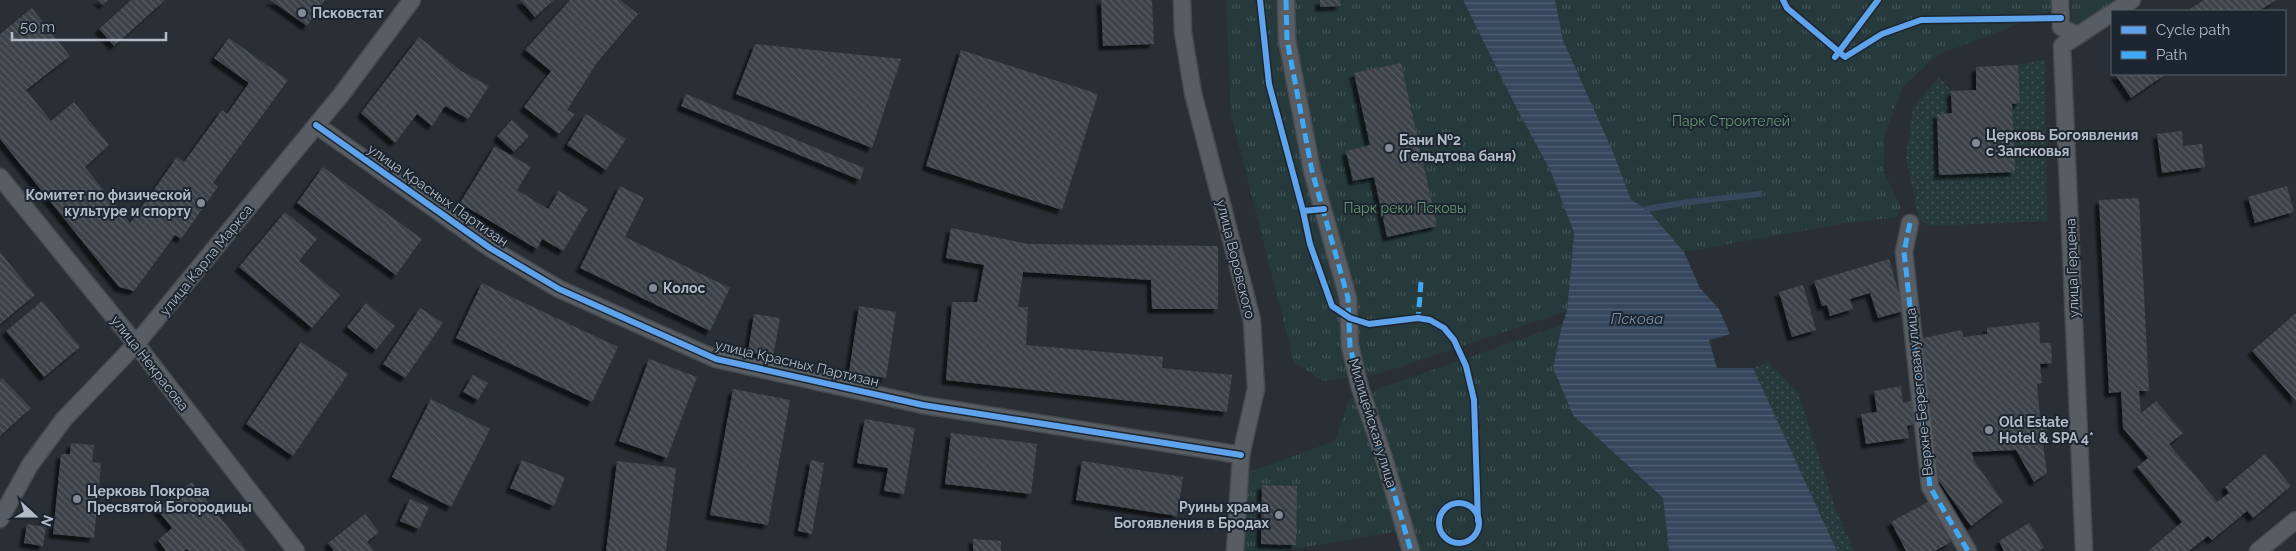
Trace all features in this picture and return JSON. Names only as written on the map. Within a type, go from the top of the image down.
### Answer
[{"type":"street","name":"улица Карла Маркса","points":[[0,519],[30,465],[64,419],[136,344],[316,125],[412,0]]},
{"type":"street","name":"улица Воровского","points":[[1182,0],[1183,32],[1193,93],[1252,320],[1256,389],[1241,455],[1235,551]]},
{"type":"street","name":"Милицейская улица","points":[[1286,0],[1287,40],[1312,171],[1348,298],[1352,354],[1360,388],[1384,458],[1411,551]]},
{"type":"street","points":[[2060,0],[2061,28],[2076,35],[2062,46]]},
{"type":"street","points":[[2117,10],[2132,0]]},
{"type":"street","points":[[2062,46],[2111,14]]},
{"type":"street","name":"улица Герцена","points":[[2062,46],[2084,551]]},
{"type":"street","name":"улица Красных Партизан","points":[[316,125],[490,248],[559,289],[716,359],[923,405],[1241,455]]},
{"type":"street","name":"улица Некрасова","points":[[0,177],[136,344],[296,551]]},
{"type":"street","name":"Верхне-Береговая улица","points":[[1910,223],[1904,252],[1930,487],[1968,551]]},
{"type":"street","points":[[2258,551],[2296,520]]},
{"type":"green space","name":"Парк реки Псковы","points":[[1226,0],[1463,0],[1517,109],[1551,172],[1574,233],[1567,311],[1378,374],[1323,381],[1294,362],[1231,114]]},
{"type":"green space","name":"Парк Строителей","points":[[1555,0],[2056,0],[2056,10],[1937,55],[1902,88],[1884,137],[1884,172],[1901,208],[1897,217],[1840,224],[1684,252],[1647,209],[1631,200],[1613,152],[1563,40]]},
{"type":"green space","points":[[2071,0],[2117,0],[2072,28]]},
{"type":"green space","points":[[2045,59],[2047,221],[1928,226],[1919,219],[1906,157],[1913,108],[1939,77],[1951,91],[1952,113],[1937,114],[1939,175],[2015,172],[2012,104],[2020,103],[2018,65]]},
{"type":"green space","points":[[1562,325],[1554,368],[1573,415],[1663,498],[1669,551],[1404,551],[1399,531],[1282,551],[1243,551],[1249,472],[1335,441],[1349,399]]},
{"type":"green space","points":[[1769,362],[1798,392],[1834,504],[1854,551],[1837,551],[1753,368]]},
{"type":"water","name":"Пскова","points":[[1463,0],[1555,0],[1563,40],[1613,152],[1631,200],[1647,209],[1684,252],[1700,288],[1719,309],[1730,334],[1709,340],[1717,368],[1753,368],[1837,551],[1669,551],[1663,498],[1573,415],[1553,368],[1562,325],[1567,311],[1574,233],[1551,172],[1517,109]]},
{"type":"building","points":[[98,0],[108,0],[103,5]]},
{"type":"building","points":[[131,0],[165,0],[114,46],[99,29]]},
{"type":"building","name":"Псковстат","points":[[270,0],[325,0],[307,26]]},
{"type":"building","points":[[520,0],[554,0],[535,17]]},
{"type":"building","points":[[570,0],[620,0],[638,14],[596,64],[567,110],[575,114],[559,134],[524,107],[551,71],[525,50]]},
{"type":"building","points":[[1101,0],[1152,0],[1154,44],[1103,46]]},
{"type":"building","points":[[1320,0],[1340,0],[1341,6],[1320,7]]},
{"type":"building","points":[[2204,0],[2276,0],[2261,10],[2189,10]]},
{"type":"building","points":[[32,8],[70,56],[26,90],[51,121],[74,102],[109,145],[85,167],[130,223],[177,157],[184,162],[222,110],[227,114],[249,83],[214,58],[229,38],[288,80],[213,183],[218,187],[181,239],[175,235],[134,291],[119,287],[0,139],[0,34]]},
{"type":"building","points":[[419,37],[461,71],[489,86],[468,119],[445,106],[432,126],[417,114],[395,143],[361,113]]},
{"type":"building","points":[[755,44],[901,59],[872,148],[736,94]]},
{"type":"building","points":[[961,50],[1098,94],[1062,210],[926,166]]},
{"type":"building","name":"Бани №2 (Гельдтова баня)","points":[[1401,63],[1437,226],[1387,237],[1374,177],[1353,181],[1346,151],[1370,145],[1354,73]]},
{"type":"building","name":"Церковь Богоявления с Запсковья","points":[[2018,65],[2020,103],[2012,104],[2015,172],[1939,175],[1937,114],[1952,113],[1951,91],[1976,90],[1976,67]]},
{"type":"building","points":[[2116,75],[2165,75],[2131,98]]},
{"type":"building","points":[[686,94],[864,168],[860,180],[681,106]]},
{"type":"building","points":[[586,114],[626,139],[606,170],[567,145]]},
{"type":"building","points":[[512,120],[529,136],[514,152],[497,136]]},
{"type":"building","points":[[2182,131],[2183,146],[2202,144],[2205,167],[2162,173],[2157,134]]},
{"type":"building","points":[[495,146],[531,167],[517,190],[548,209],[559,191],[588,209],[563,251],[542,239],[537,249],[460,203]]},
{"type":"building","points":[[323,167],[422,239],[396,275],[297,203]]},
{"type":"building","points":[[620,186],[644,198],[625,237],[730,288],[710,331],[580,268]]},
{"type":"building","points":[[2287,186],[2294,212],[2255,223],[2248,197]]},
{"type":"building","points":[[2139,198],[2149,391],[2139,391],[2141,413],[2156,401],[2183,433],[2169,444],[2217,502],[2229,493],[2225,487],[2265,454],[2291,486],[2253,518],[2247,511],[2212,540],[2208,536],[2189,551],[2148,551],[2182,522],[2137,467],[2148,458],[2123,428],[2121,392],[2109,393],[2099,200]]},
{"type":"building","points":[[285,212],[317,239],[299,261],[340,295],[312,328],[239,267]]},
{"type":"building","points":[[951,228],[1028,244],[1218,246],[1218,309],[1152,309],[1151,280],[1023,272],[1018,307],[1028,307],[1026,345],[1163,357],[1162,368],[1232,375],[1227,412],[946,380],[952,302],[977,302],[984,265],[946,258]]},
{"type":"building","points":[[0,252],[35,295],[0,324]]},
{"type":"building","points":[[1889,259],[1904,311],[1878,318],[1870,293],[1850,299],[1853,309],[1830,316],[1827,305],[1822,306],[1814,281]]},
{"type":"building","points":[[482,283],[618,347],[592,402],[456,338]]},
{"type":"building","points":[[1803,285],[1816,330],[1792,337],[1779,292]]},
{"type":"building","points":[[42,301],[80,347],[44,377],[6,331]]},
{"type":"building","points":[[366,303],[395,326],[376,350],[347,327]]},
{"type":"building","points":[[859,306],[896,312],[886,378],[849,372]]},
{"type":"building","points":[[420,308],[443,323],[405,378],[383,364]]},
{"type":"building","points":[[2296,313],[2296,401],[2252,351]]},
{"type":"building","points":[[754,314],[780,318],[773,357],[748,352]]},
{"type":"building","name":"Old Estate Hotel & SPA 4*","points":[[2039,322],[2040,343],[2051,343],[2052,363],[2040,364],[2042,383],[2037,384],[2040,417],[2045,417],[2048,443],[2043,444],[2047,473],[2034,482],[2016,450],[1972,452],[1974,461],[2003,502],[1971,526],[1939,481],[1918,339],[1962,330],[1963,337],[1987,334],[1987,328]]},
{"type":"building","points":[[301,342],[348,374],[293,456],[246,424]]},
{"type":"building","points":[[649,359],[697,377],[667,458],[619,441]]},
{"type":"building","points":[[473,375],[488,383],[478,400],[463,392]]},
{"type":"building","points":[[2,378],[31,408],[0,436],[0,380]]},
{"type":"building","points":[[1901,386],[1903,403],[1911,401],[1915,424],[1907,426],[1909,438],[1866,444],[1861,414],[1877,412],[1874,391]]},
{"type":"building","points":[[733,389],[790,400],[768,525],[710,515]]},
{"type":"building","points":[[431,399],[490,429],[451,507],[392,477]]},
{"type":"building","points":[[865,419],[915,428],[904,494],[884,491],[888,468],[857,463]]},
{"type":"building","points":[[951,433],[1037,444],[1031,494],[945,484]]},
{"type":"building","name":"Церковь Покрова Пресвятой Богородицы","points":[[71,443],[94,445],[92,462],[101,463],[94,538],[53,534],[61,454],[70,454]]},
{"type":"building","points":[[522,460],[565,477],[554,506],[510,488]]},
{"type":"building","points":[[811,460],[824,463],[812,534],[798,531]]},
{"type":"building","points":[[617,461],[676,468],[666,551],[606,551]]},
{"type":"building","points":[[1082,461],[1183,477],[1177,516],[1076,500]]},
{"type":"building","points":[[192,482],[247,551],[189,551],[187,549],[184,551],[166,551],[158,540],[172,528],[157,509]]},
{"type":"building","name":"Руины храма Богоявления в Бродах","points":[[1262,485],[1297,486],[1296,545],[1261,544]]},
{"type":"building","points":[[410,499],[429,507],[419,529],[400,521]]},
{"type":"building","points":[[1928,502],[1951,542],[1935,551],[1906,551],[1891,522]]},
{"type":"building","points":[[365,514],[379,532],[367,542],[374,551],[334,551],[328,543]]},
{"type":"building","points":[[2029,523],[2044,547],[2039,551],[2004,551],[1999,541]]},
{"type":"building","points":[[27,524],[46,527],[43,546],[24,543]]},
{"type":"building","points":[[973,539],[1001,541],[1001,551],[973,551]]},
{"type":"waterway","points":[[1647,209],[1759,194]]},
{"type":"marked path","points":[[1286,0],[1287,40],[1312,171],[1348,298],[1350,346],[1360,388],[1384,458],[1411,551]]},
{"type":"marked path","points":[[1910,223],[1904,252],[1930,487],[1968,551]]},
{"type":"marked path","points":[[1418,322],[1421,282]]},
{"type":"cycle path","points":[[1260,0],[1269,84],[1303,211],[1324,209]]},
{"type":"cycle path","points":[[1783,0],[1787,8],[1845,57],[1882,34],[1921,20],[2061,18]]},
{"type":"cycle path","points":[[1835,57],[1878,0]]},
{"type":"cycle path","points":[[316,125],[490,248],[559,289],[716,359],[923,405],[1241,455]]},
{"type":"cycle path","points":[[1303,211],[1310,244],[1332,306],[1350,318],[1369,324],[1418,318],[1430,320],[1444,328],[1454,340],[1466,366],[1474,400],[1478,521]]},
{"type":"cycle path","points":[[1459,503],[1473,509],[1479,523],[1473,537],[1459,543],[1445,537],[1439,523],[1445,509],[1459,503]]},
{"type":"place","name":"Псковстат","points":[[302,13]]},
{"type":"place","name":"Церковь Богоявления с Запсковья","points":[[1976,143]]},
{"type":"place","name":"Бани №2 (Гельдтова баня)","points":[[1389,148]]},
{"type":"place","name":"Комитет по физической культуре и спорту","points":[[201,203]]},
{"type":"place","name":"Колос","points":[[653,288]]},
{"type":"place","name":"Old Estate Hotel & SPA 4*","points":[[1989,430]]},
{"type":"place","name":"Церковь Покрова Пресвятой Богородицы","points":[[77,499]]},
{"type":"place","name":"Руины храма Богоявления в Бродах","points":[[1279,515]]}]
